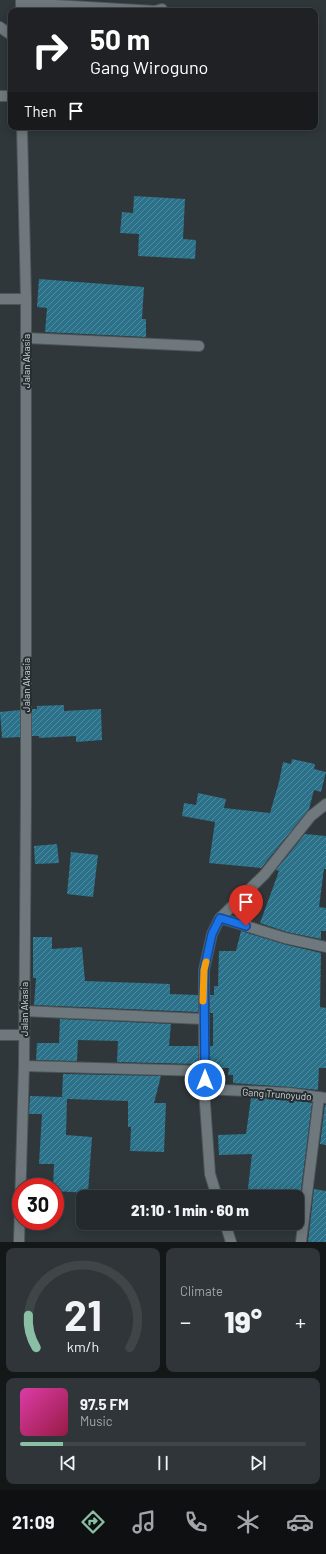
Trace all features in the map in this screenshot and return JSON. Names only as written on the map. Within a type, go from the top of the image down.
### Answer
[{"type":"street","points":[[21,5],[88,8]]},
{"type":"street","points":[[0,26],[8,33]]},
{"type":"street","name":"Jalan Akasia","points":[[19,1242],[24,1066],[26,803],[26,299],[22,130]]},
{"type":"street","points":[[0,299],[26,299]]},
{"type":"street","points":[[26,338],[199,346]]},
{"type":"street","points":[[215,1190],[210,1174],[204,1089],[205,1071],[203,1019],[204,970],[212,934],[220,918],[264,876],[311,816],[326,804]]},
{"type":"street","points":[[220,918],[284,938],[326,948]]},
{"type":"street","points":[[24,1011],[203,1019]]},
{"type":"street","points":[[0,1035],[24,1035]]},
{"type":"street","points":[[24,1066],[205,1071]]},
{"type":"street","name":"Gang Trunoyudo","points":[[204,1089],[289,1093],[322,1098]]},
{"type":"street","points":[[301,1242],[322,1098]]},
{"type":"street","points":[[227,1230],[231,1242]]},
{"type":"building","points":[[134,196],[185,199],[183,239],[196,240],[195,259],[138,256],[139,234],[120,233],[122,212],[133,213]]},
{"type":"building","points":[[39,279],[144,287],[142,319],[146,319],[146,337],[45,332],[47,308],[37,307]]},
{"type":"building","points":[[64,705],[64,711],[101,709],[102,740],[76,742],[76,736],[39,738],[39,736],[32,736],[32,709],[37,709],[37,706]]},
{"type":"building","points":[[20,710],[20,737],[2,738],[0,712]]},
{"type":"building","points":[[292,759],[315,764],[314,769],[326,772],[321,792],[314,790],[309,809],[261,868],[209,863],[215,822],[182,816],[184,803],[196,805],[198,793],[226,799],[224,808],[270,813],[283,762],[291,764]]},
{"type":"building","points":[[305,834],[326,836],[326,869],[324,869],[319,907],[326,908],[326,931],[321,931],[321,939],[287,932],[260,923],[279,871],[276,870]]},
{"type":"building","points":[[57,844],[59,863],[35,864],[34,846]]},
{"type":"building","points":[[71,852],[98,855],[93,897],[67,894]]},
{"type":"building","points":[[241,931],[283,944],[321,953],[320,1007],[326,1008],[326,1068],[319,1068],[318,1090],[233,1083],[233,1075],[228,1075],[229,1068],[210,1068],[210,1046],[213,1046],[213,1013],[210,1013],[210,995],[214,995],[214,986],[218,986],[219,951],[236,951]]},
{"type":"building","points":[[33,937],[52,937],[52,949],[82,947],[85,981],[170,984],[170,994],[198,995],[198,1012],[34,1005],[36,978],[33,978]]},
{"type":"building","points":[[60,1019],[171,1024],[169,1046],[198,1046],[198,1064],[117,1062],[118,1041],[78,1040],[77,1061],[36,1060],[37,1043],[59,1043]]},
{"type":"building","points":[[63,1074],[161,1076],[154,1103],[166,1103],[164,1152],[130,1151],[131,1127],[128,1127],[128,1101],[67,1099],[66,1135],[92,1137],[88,1190],[76,1190],[76,1192],[64,1192],[64,1178],[53,1178],[54,1164],[39,1164],[42,1114],[29,1114],[30,1096],[62,1097]]},
{"type":"building","points":[[251,1098],[288,1099],[312,1103],[301,1190],[248,1190],[252,1154],[219,1155],[218,1135],[246,1134]]},
{"type":"building","points":[[326,1105],[326,1145],[320,1144]]},
{"type":"building","points":[[314,1189],[326,1191],[326,1242],[308,1242]]},
{"type":"slow traffic","points":[[203,1001],[204,970],[206,962]]},
{"type":"route","points":[[205,1080],[203,1019],[204,970],[212,934],[220,918],[246,926]]}]
